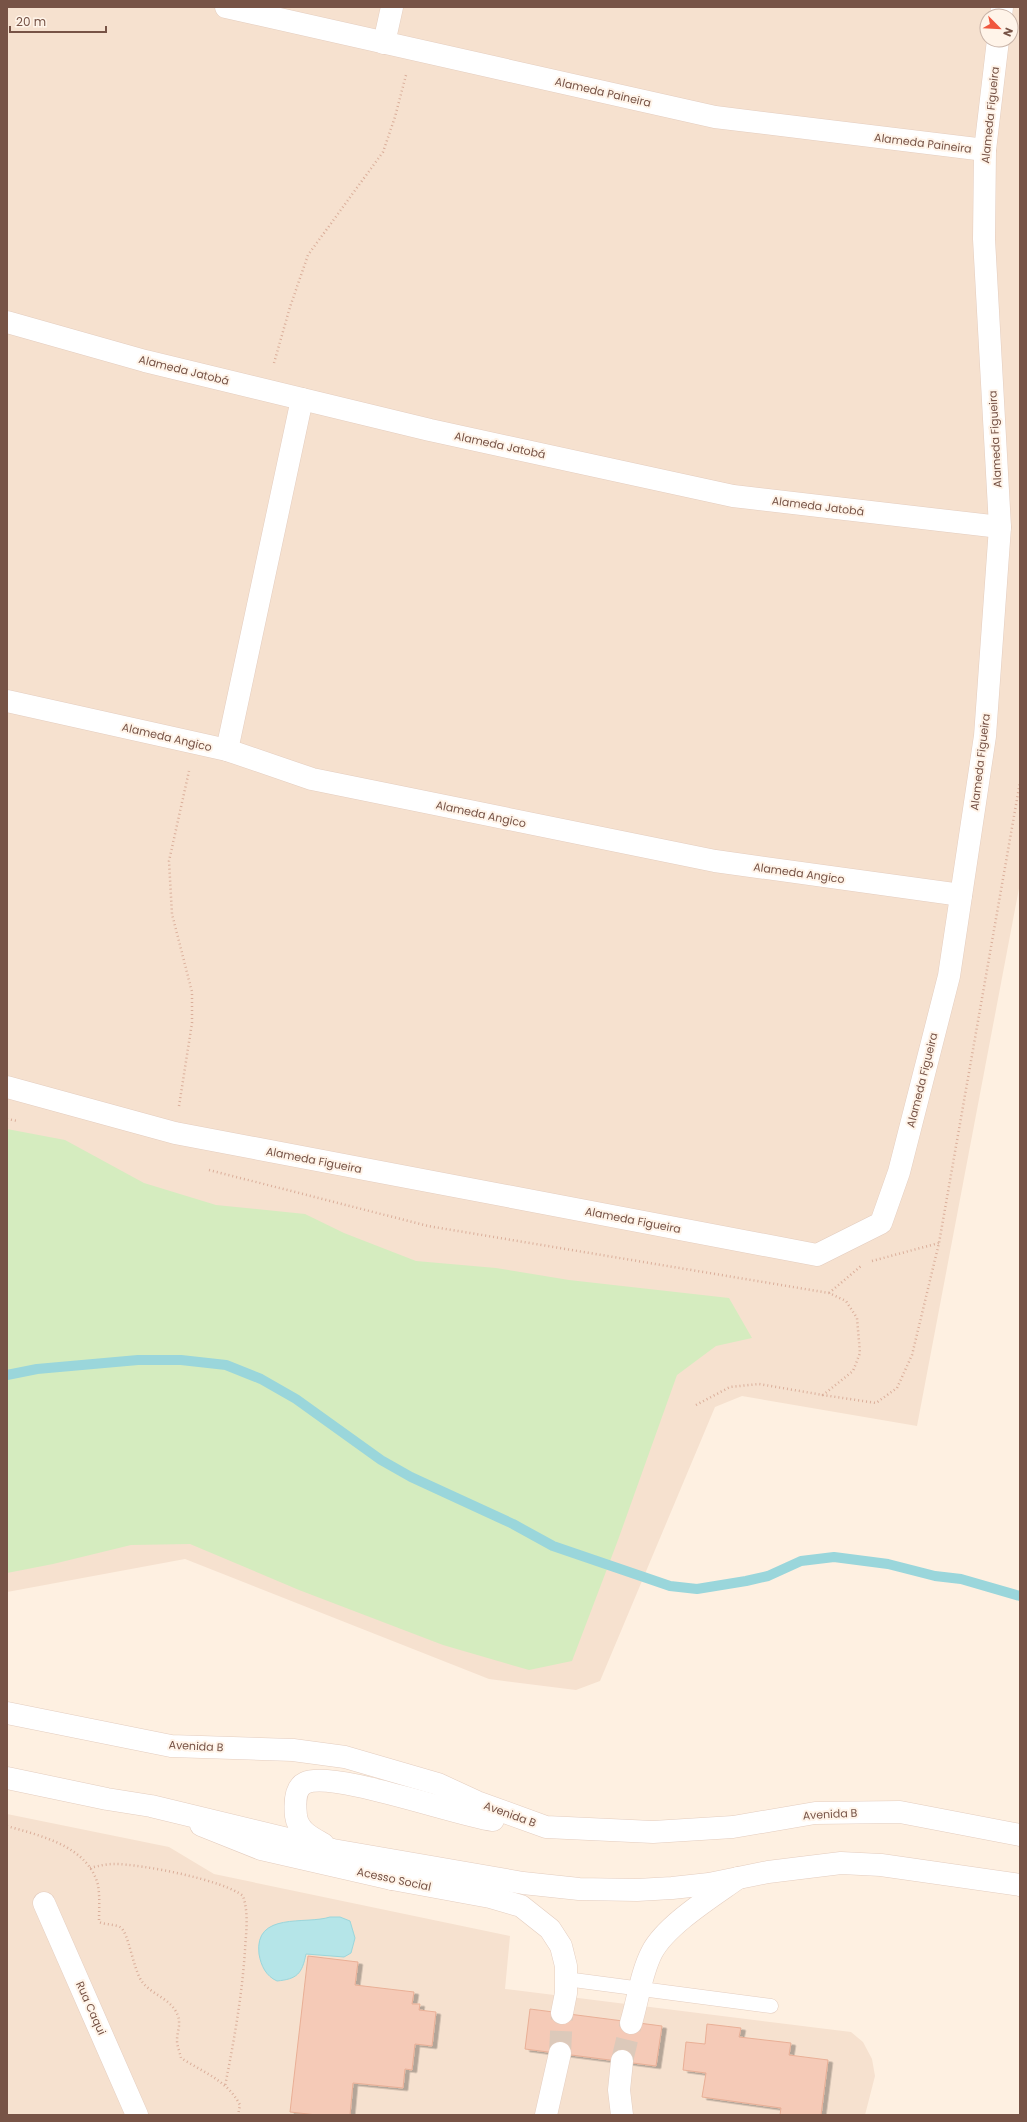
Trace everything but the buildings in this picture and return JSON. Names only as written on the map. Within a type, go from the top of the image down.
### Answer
[{"type":"street","name":"Alameda Paineira","points":[[226,7],[715,117],[985,150]]},
{"type":"street","points":[[384,42],[392,7]]},
{"type":"street","name":"Alameda Figueira","points":[[7,1087],[175,1133],[817,1255],[881,1223],[899,1172],[949,976],[984,736],[1000,527],[984,239],[985,150],[997,48]]},
{"type":"street","name":"Alameda Jatobá","points":[[7,322],[146,361],[430,430],[733,496],[1000,527]]},
{"type":"street","points":[[226,750],[302,399]]},
{"type":"street","name":"Alameda Angico","points":[[7,701],[226,750],[312,779],[715,862],[961,895]]},
{"type":"street","name":"Avenida B","points":[[7,1713],[171,1746],[293,1750],[345,1757],[438,1784],[477,1802],[546,1827],[653,1832],[733,1827],[815,1813],[900,1812],[1020,1834]]},
{"type":"street","points":[[7,1778],[107,1799],[151,1806],[334,1850],[524,1883],[579,1889],[637,1890],[672,1888],[768,1872],[841,1863],[881,1865],[1020,1885]]},
{"type":"street","points":[[392,1879],[334,1850],[309,1835],[299,1824],[296,1812],[297,1794],[304,1783],[313,1780],[349,1784],[482,1818],[546,1827]]},
{"type":"street","name":"Acesso Social","points":[[151,1806],[261,1849],[392,1879],[490,1897],[521,1906],[550,1929],[561,1946],[566,1966],[562,2013]]},
{"type":"street","points":[[631,2023],[641,1989],[645,1966],[659,1941],[680,1922],[738,1878]]},
{"type":"street","name":"Rua Caqui","points":[[44,1903],[137,2115]]},
{"type":"street","points":[[546,2115],[560,2053]]},
{"type":"street","points":[[622,2061],[619,2090],[622,2115]]},
{"type":"lane","points":[[566,1979],[771,2006]]},
{"type":"path","points":[[267,390],[290,307],[308,255],[383,152],[395,117],[412,50]]},
{"type":"path","points":[[175,1133],[192,1023],[192,992],[172,914],[169,861],[196,743]]},
{"type":"path","points":[[696,1405],[730,1386],[759,1384],[876,1403],[898,1388],[912,1355],[939,1243],[1020,782]]},
{"type":"path","points":[[7,1118],[22,1122]]},
{"type":"path","points":[[206,1169],[428,1226],[829,1293],[846,1302],[856,1318],[860,1353],[853,1371],[823,1395]]},
{"type":"path","points":[[829,1293],[866,1262],[939,1243]]},
{"type":"path","points":[[7,1826],[72,1849],[90,1868],[98,1889],[99,1922],[105,1925],[120,1927],[125,1933],[136,1972],[142,1982],[151,1992],[173,2005],[179,2017],[180,2028],[177,2040],[181,2058],[214,2076],[225,2086],[237,2098],[240,2105],[238,2115]]},
{"type":"path","points":[[90,1868],[113,1864],[135,1866],[226,1886],[243,1896],[247,1922],[244,1965],[239,2015],[225,2086]]},
{"type":"shaded area","points":[[7,7],[1020,7],[1020,883],[917,1426],[742,1396],[715,1407],[600,1681],[576,1690],[489,1679],[185,1559],[7,1592]]},
{"type":"shaded area","points":[[7,1814],[169,1847],[214,1874],[510,1936],[505,1989],[851,2032],[863,2042],[872,2059],[875,2076],[865,2115],[7,2115]]},
{"type":"green space","points":[[7,1129],[65,1140],[144,1183],[216,1205],[305,1214],[344,1233],[416,1261],[496,1268],[569,1280],[729,1298],[752,1338],[716,1346],[677,1375],[618,1540],[572,1661],[529,1670],[443,1645],[299,1590],[190,1544],[131,1545],[53,1564],[7,1573]]},
{"type":"water","points":[[340,1917],[350,1921],[355,1938],[351,1953],[344,1957],[306,1954],[303,1966],[298,1974],[289,1979],[277,1981],[267,1973],[261,1963],[259,1954],[260,1940],[265,1931],[284,1922]]},
{"type":"waterway","points":[[7,1375],[37,1369],[138,1360],[181,1360],[226,1365],[261,1379],[296,1399],[381,1460],[411,1477],[513,1524],[553,1546],[670,1586],[697,1589],[746,1581],[768,1576],[801,1561],[834,1557],[888,1564],[935,1576],[961,1579],[1020,1596]]},
{"type":"tunnel","points":[[560,2053],[562,2013]]},
{"type":"tunnel","points":[[622,2061],[631,2023]]}]
